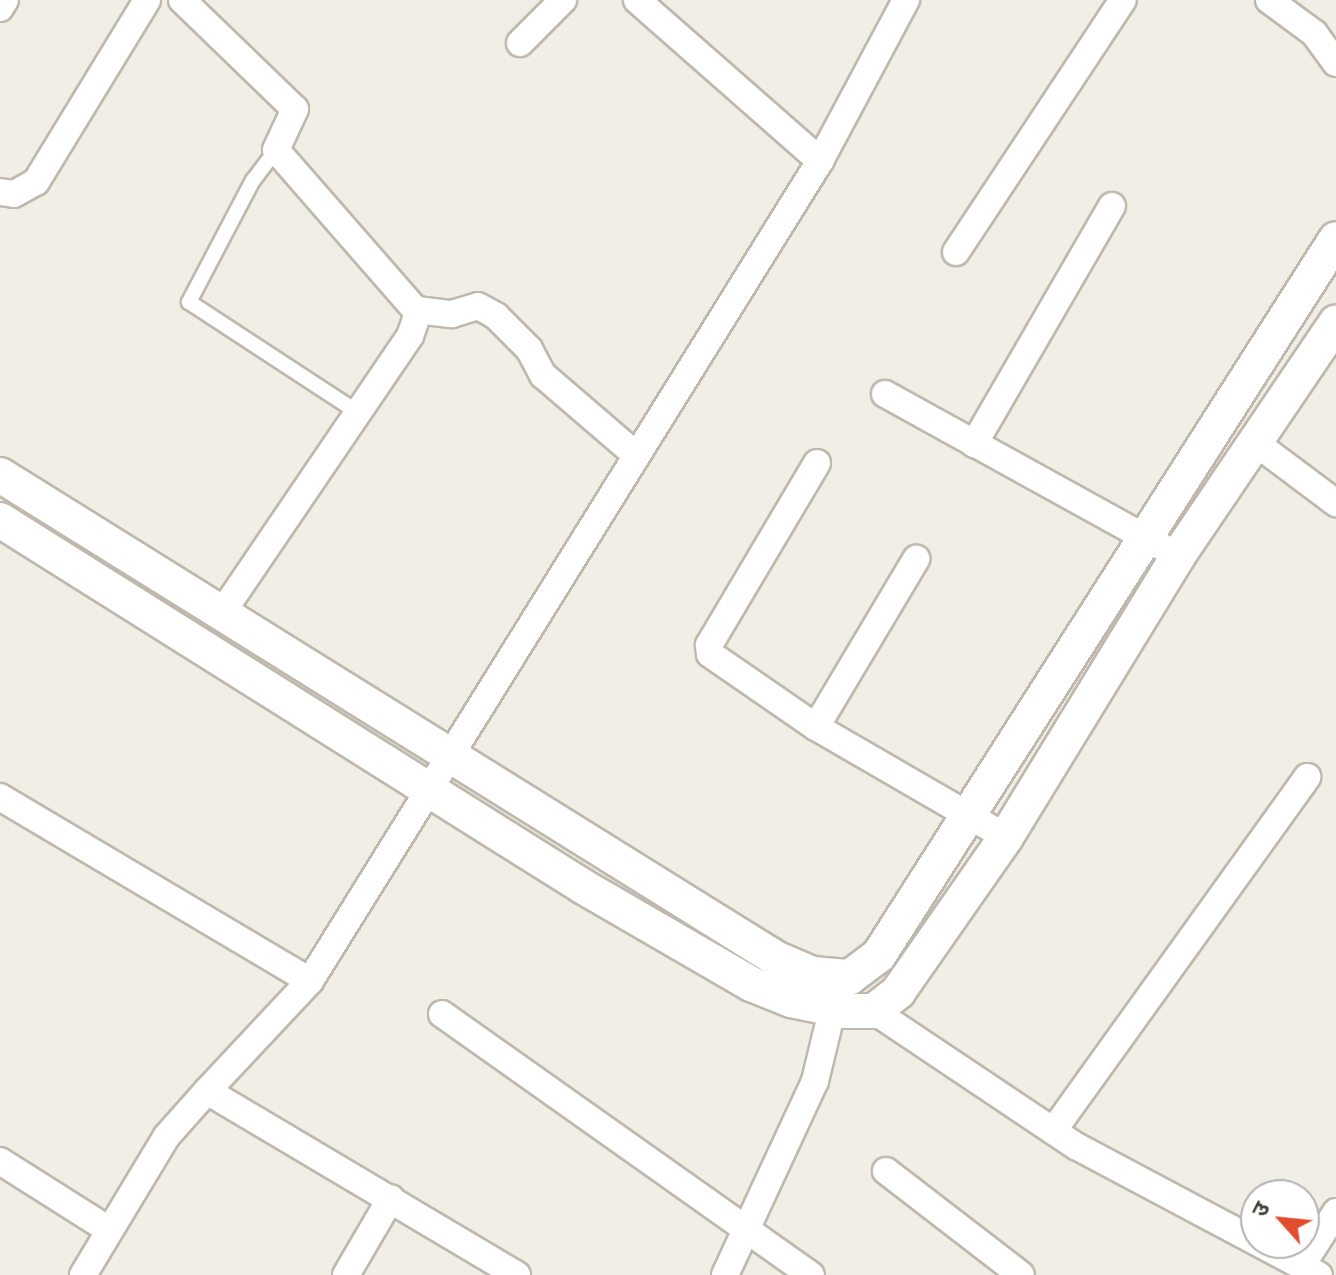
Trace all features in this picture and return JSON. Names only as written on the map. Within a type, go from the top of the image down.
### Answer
[{"type":"street","points":[[0,8],[5,0]]},
{"type":"street","points":[[0,192],[14,194],[36,182],[147,0]]},
{"type":"street","points":[[182,0],[295,109],[276,150],[417,310],[452,314],[478,306],[496,316],[529,349],[543,375],[636,455]]},
{"type":"street","points":[[520,43],[563,0]]},
{"type":"street","points":[[637,0],[820,161]]},
{"type":"street","points":[[83,1275],[167,1136],[310,981],[428,786],[820,161],[906,0]]},
{"type":"street","points":[[956,252],[1123,0]]},
{"type":"street","points":[[1269,0],[1314,33],[1336,63]]},
{"type":"street","points":[[974,444],[1112,206]]},
{"type":"street","points":[[725,1275],[749,1231],[815,1081],[837,994],[879,955],[1336,239]]},
{"type":"street","points":[[222,613],[410,336],[417,310]]},
{"type":"street","points":[[874,1011],[898,992],[1006,837],[1178,556],[1253,441],[1336,323]]},
{"type":"street","points":[[885,394],[1178,556]]},
{"type":"street","points":[[1253,441],[1336,503]]},
{"type":"street","points":[[817,463],[709,645],[716,660],[816,727],[1006,837]]},
{"type":"street","points":[[0,475],[777,959],[837,994],[874,1011],[1053,1131],[1236,1235],[1310,1270],[1336,1212]]},
{"type":"street","points":[[0,520],[428,786],[582,886],[751,984],[837,994]]},
{"type":"street","points":[[816,727],[916,559]]},
{"type":"street","points":[[1053,1131],[1307,777]]},
{"type":"street","points":[[0,797],[310,981]]},
{"type":"street","points":[[442,1014],[811,1275]]},
{"type":"street","points":[[207,1091],[517,1275]]},
{"type":"street","points":[[0,1161],[109,1230]]},
{"type":"street","points":[[886,1171],[1021,1275]]},
{"type":"street","points":[[346,1275],[391,1198]]},
{"type":"lane","points":[[276,150],[253,180],[189,302],[357,412]]}]
